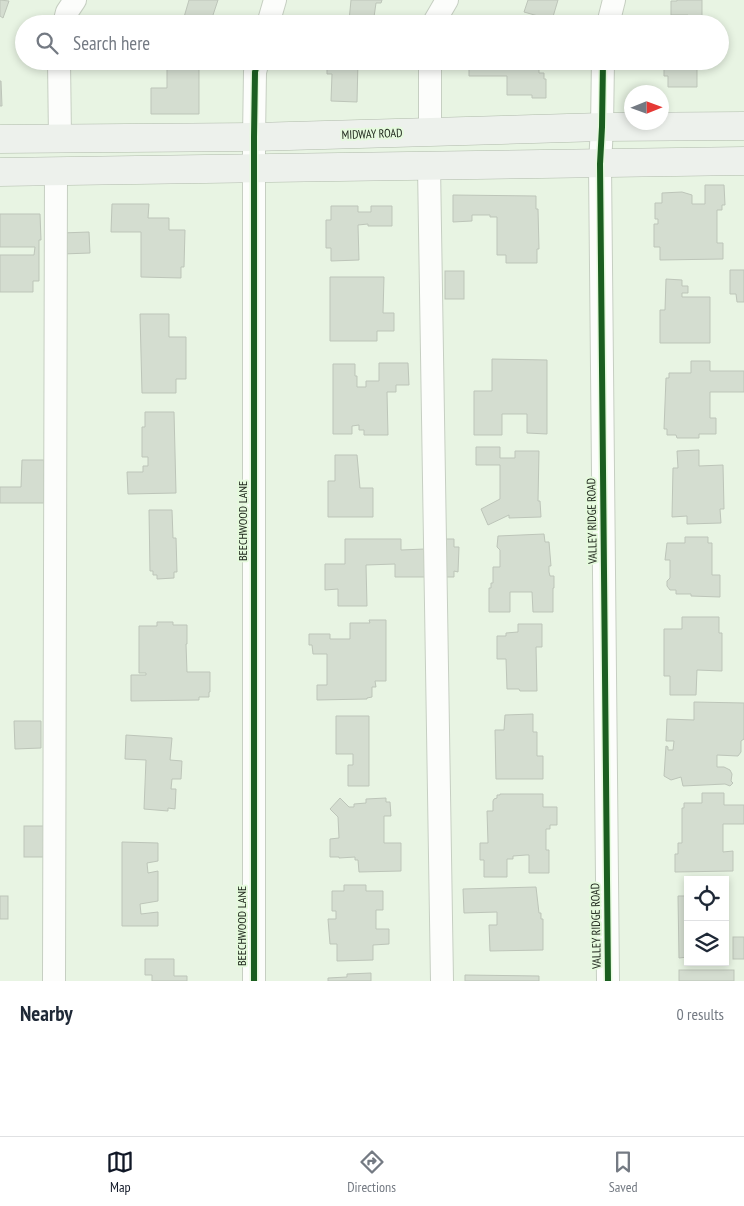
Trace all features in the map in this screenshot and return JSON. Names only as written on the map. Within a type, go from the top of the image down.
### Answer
[{"type":"main road","name":"MIDWAY ROAD","points":[[0,139],[254,137],[602,127],[744,126]]},
{"type":"main road","points":[[0,172],[744,161]]},
{"type":"street","points":[[66,15],[75,0]]},
{"type":"street","points":[[271,15],[275,0]]},
{"type":"street","points":[[438,15],[447,0]]},
{"type":"street","points":[[610,15],[614,0]]},
{"type":"street","points":[[59,70],[60,138]]},
{"type":"street","name":"BEECHWOOD LANE","points":[[254,981],[256,70]]},
{"type":"street","points":[[430,70],[430,132]]},
{"type":"street","name":"VALLEY RIDGE ROAD","points":[[603,70],[600,164],[608,981]]},
{"type":"street","points":[[429,166],[442,981]]},
{"type":"street","points":[[54,981],[56,171]]},
{"type":"building","points":[[0,0],[9,1],[3,18],[0,16]]},
{"type":"building","points":[[189,0],[218,0],[213,15],[185,15]]},
{"type":"building","points":[[351,0],[382,0],[381,3],[376,3],[374,15],[350,15]]},
{"type":"building","points":[[528,0],[558,0],[554,15],[534,15],[524,12]]},
{"type":"building","points":[[702,0],[702,15],[671,15],[671,1]]},
{"type":"building","points":[[167,70],[199,70],[199,114],[151,114],[151,88],[167,88]]},
{"type":"building","points":[[327,70],[358,70],[357,102],[331,101],[332,74],[327,74]]},
{"type":"building","points":[[469,70],[539,70],[539,73],[544,73],[544,79],[546,79],[546,98],[532,98],[532,95],[507,95],[507,76],[469,76]]},
{"type":"building","points":[[664,70],[697,70],[697,87],[669,87],[668,76],[664,76]]},
{"type":"building","points":[[1,81],[2,106],[0,106]]},
{"type":"building","points":[[705,185],[724,185],[725,205],[722,205],[722,210],[717,210],[717,243],[723,243],[723,259],[660,260],[660,247],[654,247],[654,224],[658,224],[658,219],[655,219],[655,203],[662,203],[662,193],[682,192],[692,195],[692,204],[705,204]]},
{"type":"building","points":[[453,195],[536,196],[539,249],[537,249],[537,263],[506,263],[506,255],[497,255],[497,217],[472,215],[472,221],[453,222]]},
{"type":"building","points":[[112,204],[149,204],[148,218],[169,218],[169,230],[185,230],[184,267],[181,267],[181,278],[141,277],[141,232],[111,232]]},
{"type":"building","points":[[331,206],[358,206],[358,212],[371,212],[371,206],[392,206],[392,226],[358,225],[359,260],[331,261],[331,248],[326,248],[326,220],[331,220]]},
{"type":"building","points":[[0,214],[40,214],[39,281],[33,281],[33,292],[0,292],[0,255],[34,255],[35,247],[0,247]]},
{"type":"building","points":[[89,232],[90,253],[62,254],[61,233]]},
{"type":"building","points":[[730,270],[744,270],[744,302],[737,302],[736,294],[730,294]]},
{"type":"building","points":[[445,271],[464,271],[464,299],[445,299]]},
{"type":"building","points":[[330,277],[384,277],[383,313],[394,313],[394,331],[377,331],[377,341],[330,341]]},
{"type":"building","points":[[666,279],[682,280],[682,286],[688,286],[688,293],[682,293],[682,297],[710,297],[710,343],[660,343],[660,310],[665,310]]},
{"type":"building","points":[[140,314],[169,314],[169,337],[186,337],[186,379],[176,379],[176,393],[142,393]]},
{"type":"building","points":[[492,359],[547,360],[547,434],[527,433],[527,414],[502,414],[502,435],[474,435],[474,391],[492,391]]},
{"type":"building","points":[[691,361],[710,361],[710,371],[744,371],[744,392],[710,392],[710,418],[716,418],[716,434],[699,434],[699,438],[677,438],[676,435],[667,435],[667,429],[664,429],[666,378],[669,378],[669,373],[691,373]]},
{"type":"building","points":[[379,363],[408,363],[409,385],[396,385],[396,392],[387,392],[388,435],[364,435],[364,430],[359,430],[359,425],[352,426],[352,434],[333,434],[333,364],[355,364],[357,387],[366,387],[366,381],[379,381]]},
{"type":"building","points":[[145,412],[174,412],[176,493],[128,494],[127,472],[143,472],[143,466],[148,466],[148,457],[142,457],[142,427],[145,427]]},
{"type":"building","points":[[476,447],[500,447],[500,458],[515,458],[515,451],[539,451],[538,501],[540,501],[541,517],[509,518],[509,515],[488,525],[481,509],[500,499],[500,465],[476,465]]},
{"type":"building","points":[[699,450],[699,466],[723,465],[724,509],[720,509],[721,523],[687,524],[687,516],[672,517],[673,468],[678,468],[677,451]]},
{"type":"building","points":[[335,455],[357,455],[360,488],[373,488],[373,517],[328,517],[328,481],[335,481]]},
{"type":"building","points":[[22,460],[44,460],[44,503],[0,503],[0,487],[21,487]]},
{"type":"building","points":[[149,510],[172,510],[173,538],[176,538],[177,572],[174,572],[174,578],[157,579],[157,575],[153,575],[153,571],[150,571]]},
{"type":"building","points":[[544,534],[545,542],[549,542],[551,566],[549,566],[549,572],[550,576],[554,576],[553,612],[533,612],[532,592],[510,592],[510,612],[489,612],[489,588],[491,588],[491,583],[493,583],[493,567],[500,567],[500,550],[497,547],[498,536]]},
{"type":"building","points":[[685,537],[708,537],[708,543],[712,543],[712,575],[720,575],[720,597],[676,594],[676,590],[670,590],[667,586],[667,581],[670,578],[670,560],[665,560],[667,543],[685,543]]},
{"type":"building","points":[[345,539],[401,539],[401,550],[425,549],[425,577],[395,577],[395,564],[366,565],[367,606],[338,606],[338,589],[325,590],[325,564],[345,564]]},
{"type":"building","points":[[444,539],[454,539],[454,547],[459,547],[458,572],[454,571],[454,577],[445,577]]},
{"type":"building","points":[[682,617],[719,617],[719,633],[722,633],[722,671],[697,670],[696,695],[670,695],[670,676],[664,676],[664,629],[682,629]]},
{"type":"building","points":[[369,620],[386,620],[386,681],[375,681],[376,687],[372,687],[372,697],[367,699],[317,700],[317,685],[327,685],[327,654],[313,654],[312,645],[309,645],[309,634],[330,634],[330,639],[350,639],[350,623],[370,623]]},
{"type":"building","points":[[157,622],[173,622],[173,625],[187,625],[187,672],[210,672],[209,697],[199,697],[199,700],[131,701],[131,675],[146,675],[146,673],[139,673],[139,626],[157,626]]},
{"type":"building","points":[[518,624],[542,624],[542,647],[536,647],[537,691],[507,689],[506,659],[497,659],[497,636],[506,636],[506,633],[518,632]]},
{"type":"building","points":[[694,702],[744,703],[744,739],[741,741],[741,752],[738,756],[717,755],[717,767],[724,767],[730,770],[732,774],[731,781],[733,783],[730,786],[725,784],[683,786],[681,777],[671,780],[664,776],[666,746],[668,750],[673,750],[674,741],[666,741],[667,719],[694,720]]},
{"type":"building","points":[[533,714],[533,732],[537,732],[537,756],[543,756],[543,779],[496,779],[495,730],[504,730],[505,715]]},
{"type":"building","points":[[336,716],[369,716],[369,786],[348,786],[348,765],[353,765],[353,754],[336,754]]},
{"type":"building","points":[[14,721],[41,721],[41,748],[15,749]]},
{"type":"building","points":[[126,735],[172,738],[170,760],[182,761],[181,779],[172,779],[171,789],[176,789],[175,809],[168,808],[168,811],[144,809],[146,760],[125,759]]},
{"type":"building","points":[[702,793],[724,793],[724,805],[744,805],[744,824],[723,824],[723,852],[733,851],[733,871],[675,872],[675,854],[678,854],[678,843],[682,843],[682,808],[684,808],[684,803],[702,803]]},
{"type":"building","points":[[500,794],[543,794],[543,807],[557,807],[557,825],[550,825],[550,829],[546,829],[546,850],[549,850],[549,873],[529,873],[529,855],[526,855],[513,856],[513,859],[507,859],[507,877],[484,877],[484,860],[480,860],[480,843],[488,843],[487,811],[493,811],[493,801]]},
{"type":"building","points":[[340,798],[349,807],[354,807],[354,804],[366,803],[366,799],[386,798],[386,802],[390,802],[391,816],[384,816],[384,843],[401,843],[401,871],[359,872],[358,860],[355,860],[355,857],[330,857],[330,839],[339,838],[338,817],[330,809]]},
{"type":"building","points":[[24,826],[47,826],[47,857],[24,857]]},
{"type":"building","points":[[122,842],[158,843],[158,861],[147,863],[148,873],[158,871],[158,901],[140,904],[141,914],[158,912],[158,926],[122,926]]},
{"type":"building","points":[[344,885],[366,885],[366,891],[383,891],[383,910],[376,910],[376,929],[389,929],[389,944],[373,945],[373,960],[337,961],[337,944],[330,944],[328,919],[336,919],[336,911],[332,911],[332,891],[344,891]]},
{"type":"building","points":[[536,887],[539,913],[541,913],[541,919],[543,919],[543,950],[490,951],[489,925],[497,925],[497,912],[464,913],[463,889]]},
{"type":"building","points":[[0,896],[8,896],[8,919],[0,919]]},
{"type":"building","points":[[678,896],[684,896],[684,957],[679,958]]},
{"type":"building","points":[[733,937],[744,937],[744,959],[733,959]]},
{"type":"building","points":[[145,959],[174,959],[174,976],[187,976],[187,981],[152,981],[152,975],[145,975]]},
{"type":"building","points":[[679,970],[734,970],[734,981],[679,981]]},
{"type":"building","points":[[371,973],[371,981],[328,981],[328,978],[347,977],[347,974]]},
{"type":"building","points":[[465,975],[539,976],[539,981],[465,981]]},
{"type":"cycle path","points":[[254,981],[256,70]]},
{"type":"cycle path","points":[[603,70],[600,164],[608,981]]}]
